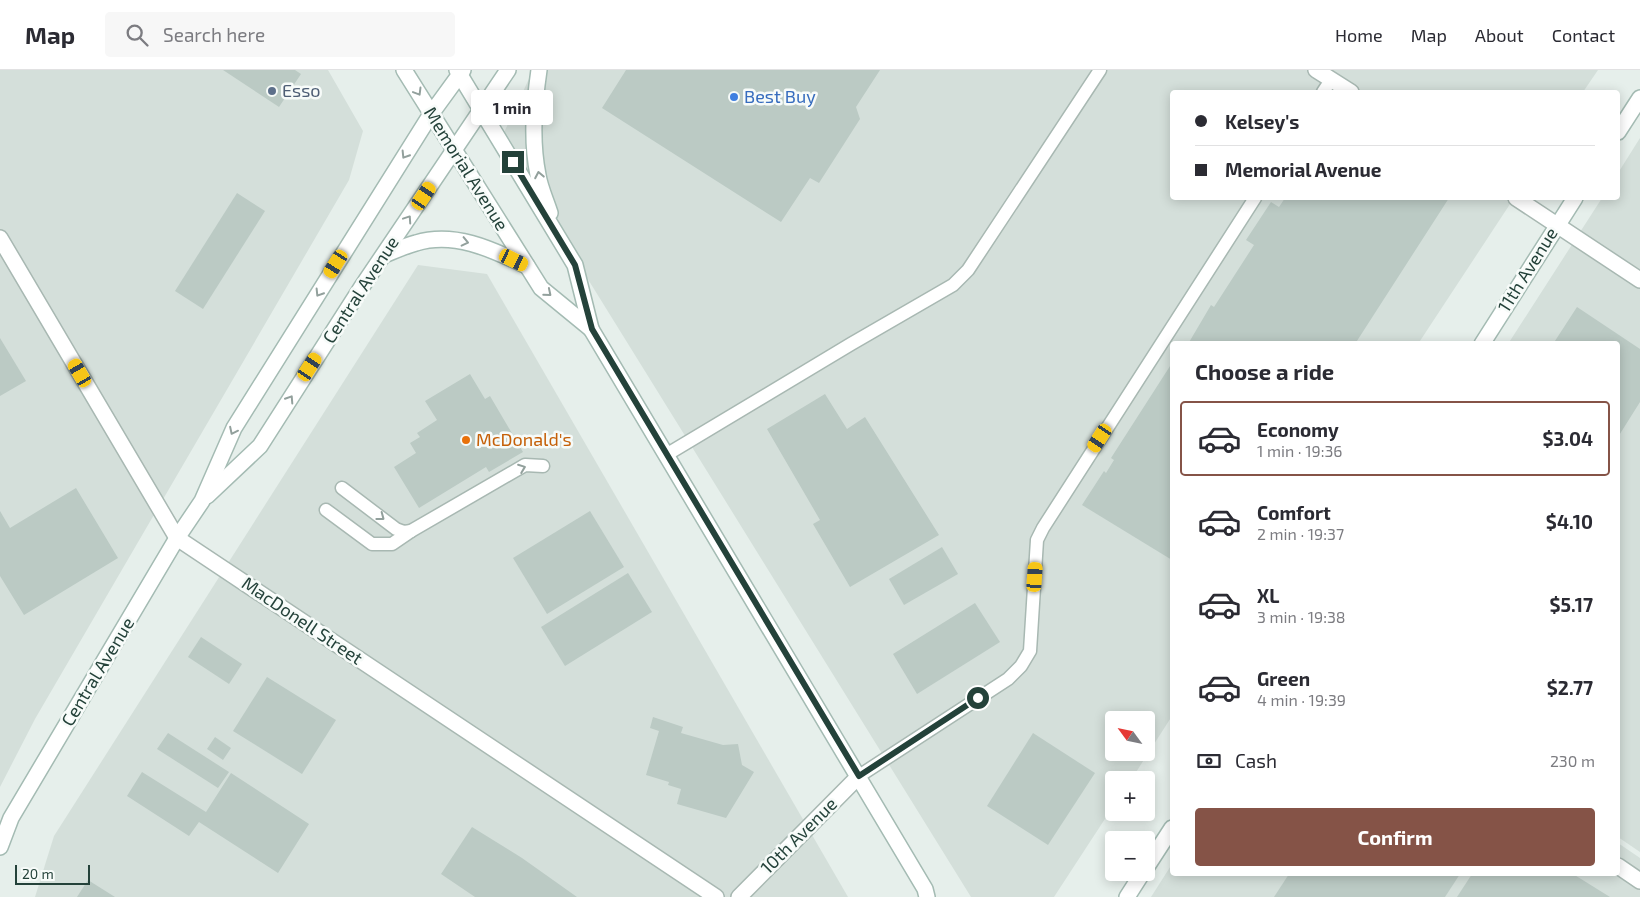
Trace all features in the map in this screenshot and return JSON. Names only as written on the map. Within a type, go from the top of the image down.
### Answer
[{"type":"main road","name":"Memorial Avenue","points":[[404,70],[541,288],[592,329]]},
{"type":"main road","name":"Central Avenue","points":[[202,501],[260,446],[384,255],[508,70]]},
{"type":"main road","points":[[540,70],[535,102],[534,135],[538,176],[559,238]]},
{"type":"main road","points":[[1316,70],[1327,86],[1343,90]]},
{"type":"main road","name":"Memorial Avenue","points":[[460,71],[575,265],[592,329],[929,894]]},
{"type":"main road","name":"Central Avenue","points":[[0,847],[11,818],[202,501],[234,428],[431,114],[460,71]]},
{"type":"main road","points":[[1620,129],[1640,98]]},
{"type":"main road","points":[[1519,200],[1640,280]]},
{"type":"main road","name":"11th Avenue","points":[[1484,341],[1574,200]]},
{"type":"main road","name":"MacDonell Street","points":[[0,238],[178,538],[716,897]]},
{"type":"main road","points":[[384,255],[418,242],[457,240],[488,247],[527,266]]},
{"type":"main road","name":"10th Avenue","points":[[739,897],[859,776]]},
{"type":"main road","points":[[1155,854],[1170,831]]},
{"type":"main road","points":[[1620,867],[1640,881]]},
{"type":"main road","points":[[1128,897],[1138,881]]},
{"type":"lane","points":[[666,455],[953,285],[968,270],[1100,70]]},
{"type":"lane","points":[[859,776],[1008,679],[1021,666],[1030,651],[1037,540],[1254,200]]},
{"type":"lane","points":[[326,510],[372,544],[392,544],[525,465],[543,466]]},
{"type":"lane","points":[[342,488],[396,528],[404,532],[411,531]]},
{"type":"shaded area","points":[[0,70],[328,70],[363,131],[349,180],[35,719],[0,787]]},
{"type":"shaded area","points":[[533,70],[1598,70],[1584,90],[1170,90],[1170,200],[1513,200],[1420,341],[1170,341],[1170,719],[1155,743],[1155,711],[1105,711],[1105,761],[1143,761],[1137,771],[1105,771],[1105,819],[1054,897],[971,897],[501,139]]},
{"type":"shaded area","points":[[1640,138],[1640,852],[1620,838],[1620,341],[1510,341],[1601,200],[1620,200],[1620,170]]},
{"type":"shaded area","points":[[418,265],[487,274],[848,897],[35,897],[54,836]]},
{"type":"shaded area","points":[[1620,844],[1640,858],[1640,897],[1151,897],[1170,867],[1170,876],[1620,876]]},
{"type":"building","name":"Esso","points":[[223,70],[295,70],[301,74],[279,107]]},
{"type":"building","points":[[626,70],[880,70],[856,107],[860,119],[819,183],[810,178],[781,222],[602,108]]},
{"type":"building","points":[[237,193],[265,211],[203,309],[175,291]]},
{"type":"building","points":[[1284,200],[1448,200],[1357,341],[1190,341],[1211,305],[1214,307],[1254,245],[1246,240],[1271,202],[1279,207]]},
{"type":"building","points":[[1577,307],[1640,349],[1640,402],[1620,434],[1620,341],[1555,341]]},
{"type":"building","points":[[0,338],[26,381],[0,396]]},
{"type":"building","points":[[1170,366],[1170,559],[1082,505],[1104,471],[1106,473],[1114,460],[1111,458]]},
{"type":"building","name":"McDonald's","points":[[470,374],[485,399],[490,396],[523,452],[489,472],[486,467],[419,508],[394,467],[416,453],[410,443],[420,437],[417,433],[437,420],[425,401]]},
{"type":"building","points":[[825,394],[847,429],[865,417],[939,535],[850,587],[813,524],[820,520],[767,429]]},
{"type":"building","points":[[76,488],[118,558],[24,615],[0,576],[0,511],[10,528]]},
{"type":"building","points":[[590,511],[624,567],[547,614],[513,558]]},
{"type":"building","points":[[942,547],[958,574],[904,605],[889,579]]},
{"type":"building","points":[[628,573],[652,612],[565,666],[541,627]]},
{"type":"building","points":[[975,603],[1000,642],[917,694],[893,654]]},
{"type":"building","points":[[201,637],[242,664],[229,684],[188,657]]},
{"type":"building","points":[[267,677],[336,720],[302,774],[233,731]]},
{"type":"building","points":[[653,717],[683,727],[681,733],[723,745],[738,744],[742,765],[754,772],[726,818],[677,804],[681,789],[668,785],[669,782],[646,775],[659,731],[650,728]]},
{"type":"building","points":[[168,733],[229,772],[218,788],[157,749]]},
{"type":"building","points":[[1033,733],[1095,773],[1048,845],[987,806]]},
{"type":"building","points":[[215,737],[231,748],[223,760],[207,749]]},
{"type":"building","points":[[142,772],[206,812],[231,773],[309,824],[278,873],[199,822],[189,836],[127,796]]},
{"type":"building","points":[[472,827],[522,858],[577,897],[475,897],[441,874]]},
{"type":"building","points":[[1288,876],[1459,876],[1445,897],[1274,897]]},
{"type":"building","points":[[1471,876],[1576,876],[1610,897],[1457,897]]},
{"type":"building","points":[[88,880],[115,897],[77,897]]},
{"type":"place","name":"Esso","points":[[272,91]]},
{"type":"place","name":"Best Buy","points":[[734,97]]},
{"type":"place","name":"McDonald's","points":[[466,440]]},
{"type":"route","points":[[513,162],[575,265],[592,329],[638,410],[859,776],[978,698]]}]
